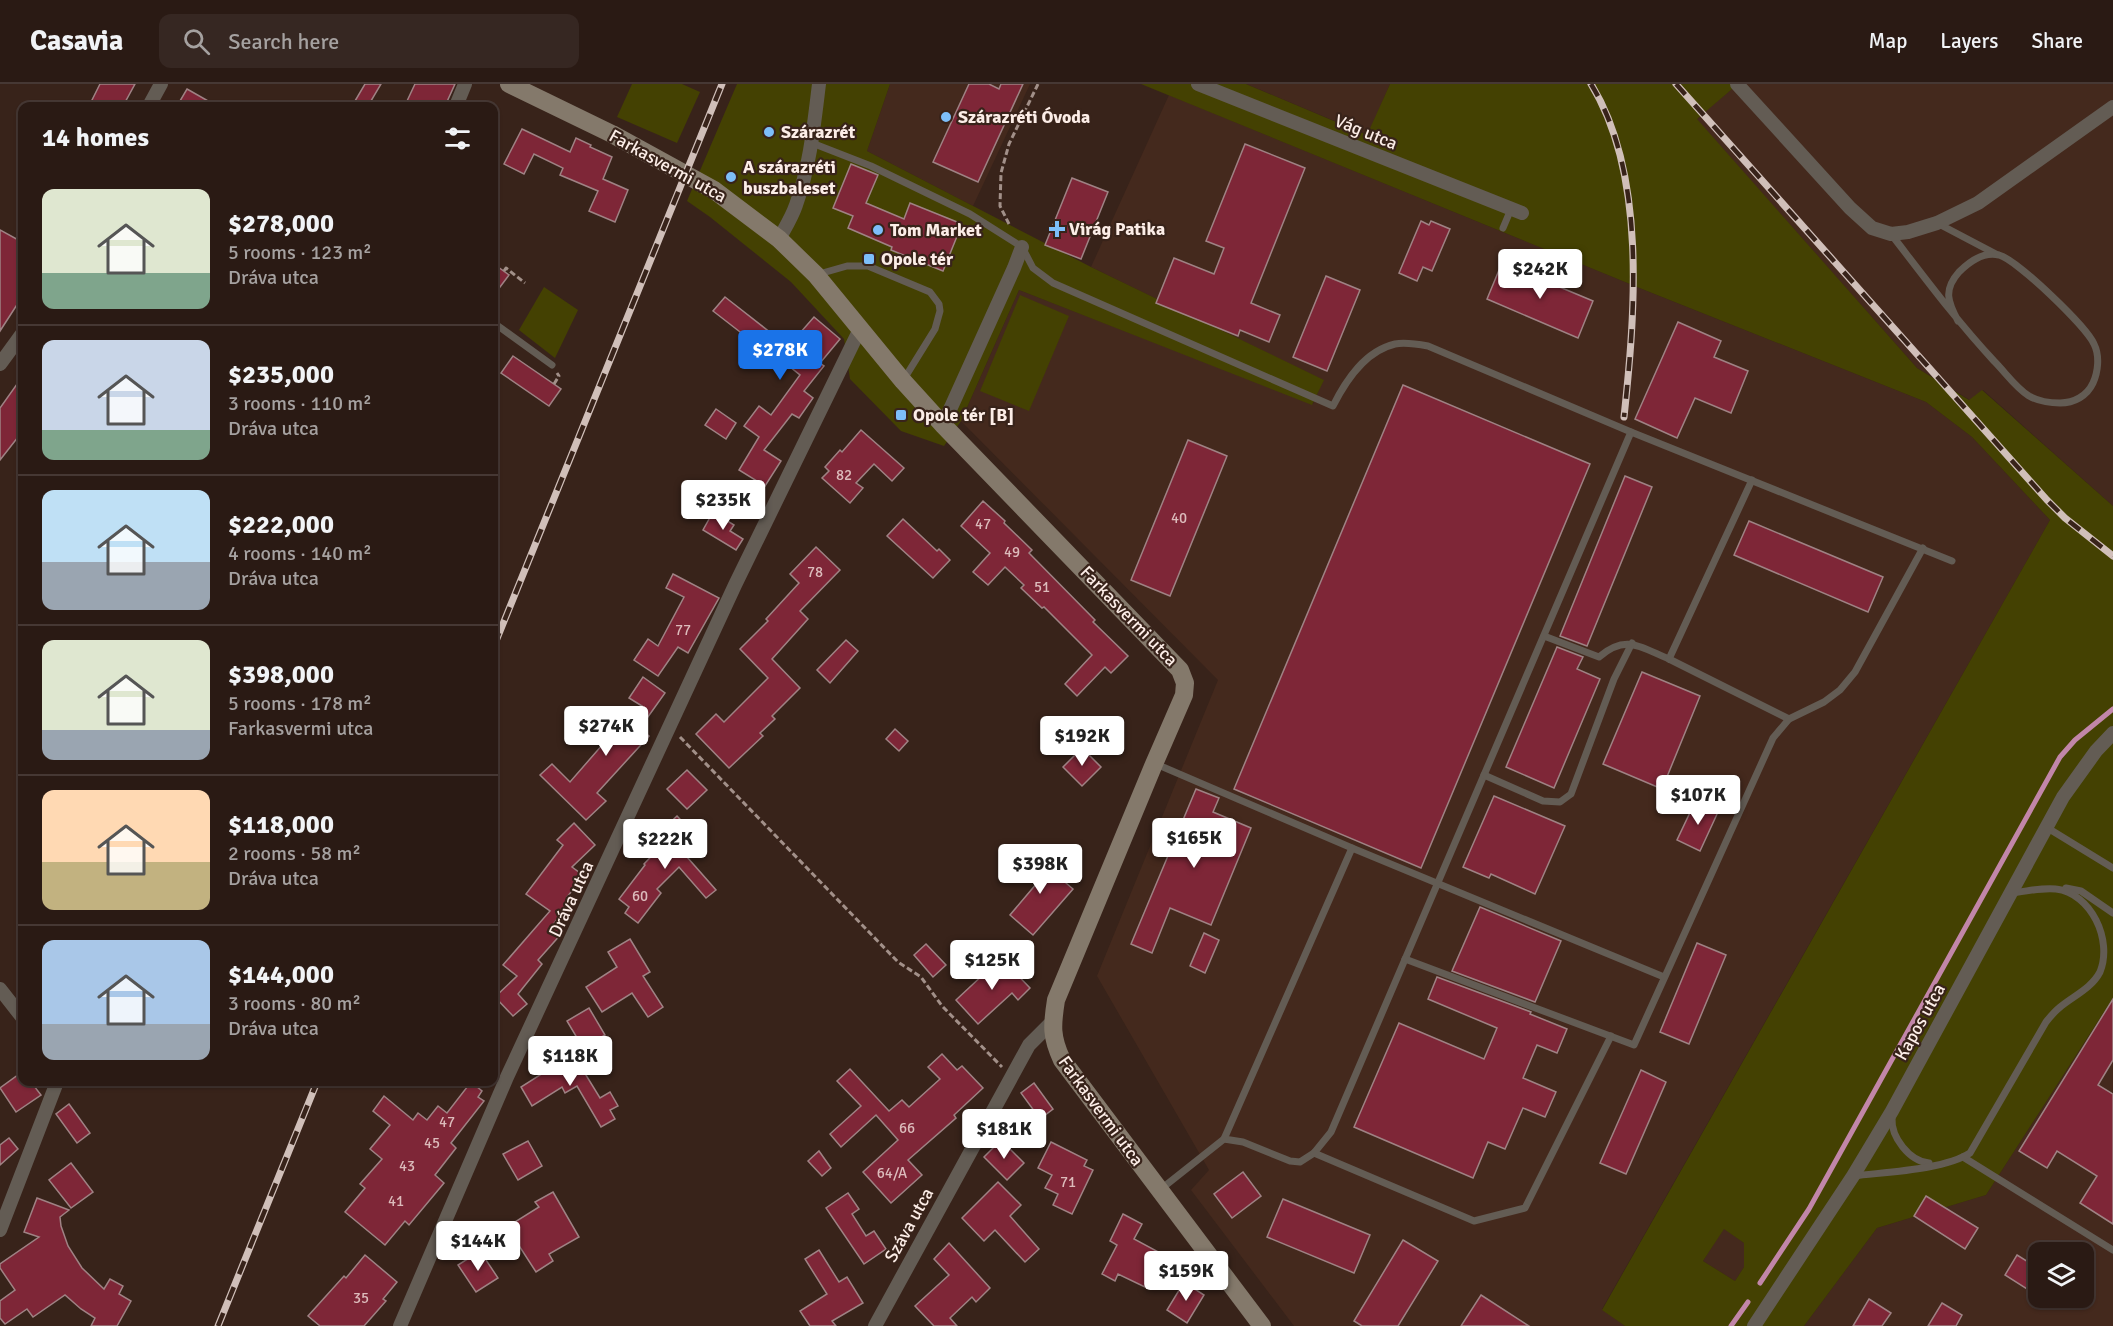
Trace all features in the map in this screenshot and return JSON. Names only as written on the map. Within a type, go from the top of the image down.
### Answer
[{"type":"street","points":[[151,102],[161,84]]},
{"type":"street","points":[[458,102],[465,84]]},
{"type":"street","name":"Farkasvermi utca","points":[[509,84],[612,134],[714,190],[779,239],[816,275],[903,381],[943,425],[1180,670],[1185,683],[1184,695],[1056,1000],[1053,1034],[1062,1060],[1262,1326]]},
{"type":"street","points":[[779,239],[796,207],[812,143],[819,84]]},
{"type":"street","name":"Vág utca","points":[[1198,84],[1516,211]]},
{"type":"street","points":[[1737,84],[1850,208],[1872,228],[1891,234],[1908,232],[1937,223],[1978,203],[2113,107]]},
{"type":"street","points":[[943,425],[1022,247]]},
{"type":"street","name":"Dráva utca","points":[[399,1326],[507,1077],[735,585],[860,328]]},
{"type":"street","points":[[0,364],[18,339]]},
{"type":"street","name":"Kapos utca","points":[[1754,1326],[1853,1176],[1892,1111],[2046,827],[2078,774],[2113,733]]},
{"type":"street","points":[[0,988],[18,1012]]},
{"type":"street","name":"Száva utca","points":[[875,1326],[1029,1045],[1053,1021]]},
{"type":"street","points":[[0,1230],[55,1086]]},
{"type":"lane","points":[[812,143],[871,166],[970,214],[1022,247],[1033,268],[1053,283],[1333,406],[1348,378],[1366,360],[1383,348],[1397,344],[1428,346],[1631,432],[1952,561]]},
{"type":"lane","points":[[1503,228],[1516,211]]},
{"type":"lane","points":[[1891,234],[1958,321],[2015,384],[2029,396],[2060,403],[2083,397],[2091,388],[2096,376],[2098,359],[2095,344],[2086,330],[2019,266],[1937,223]]},
{"type":"lane","points":[[1958,321],[1949,304],[1948,294],[1955,276],[1974,259],[1985,255],[1999,255]]},
{"type":"lane","points":[[816,275],[847,266],[868,266],[930,292],[939,304],[940,312],[935,329],[903,381]]},
{"type":"lane","points":[[498,326],[552,365]]},
{"type":"lane","points":[[1224,1139],[1243,1142],[1290,1161],[1300,1162],[1314,1153],[1331,1132],[1631,432]]},
{"type":"lane","points":[[1669,659],[1752,480]]},
{"type":"lane","points":[[1405,959],[1634,1045],[1773,738],[1790,719],[1824,702],[1840,690],[1855,672],[1923,548]]},
{"type":"lane","points":[[1544,636],[1599,657],[1611,646],[1632,643],[1790,719]]},
{"type":"lane","points":[[1484,776],[1544,801],[1560,802],[1571,794],[1614,679],[1632,643]]},
{"type":"lane","points":[[1154,764],[1664,977]]},
{"type":"lane","points":[[2046,827],[2113,868]]},
{"type":"lane","points":[[1159,1191],[1224,1139],[1352,848]]},
{"type":"lane","points":[[2010,893],[2055,888],[2081,891],[2113,913]]},
{"type":"lane","points":[[1853,1176],[1940,1165],[1970,1153],[2046,1022],[2058,1009],[2088,987],[2101,971],[2104,936],[2096,919],[2083,901],[2066,891],[2055,888]]},
{"type":"lane","points":[[1314,1153],[1474,1221],[1525,1208],[1611,1036]]},
{"type":"lane","points":[[1892,1111],[1891,1124],[1894,1133],[1908,1152],[1923,1163],[1940,1165]]},
{"type":"lane","points":[[1964,1157],[2113,1250]]},
{"type":"path","points":[[1022,247],[1000,206],[1001,173],[1009,144],[1038,84]]},
{"type":"path","points":[[504,271],[506,268],[525,283]]},
{"type":"path","points":[[670,728],[898,962],[921,977],[942,1006],[1011,1076]]},
{"type":"shaded area","points":[[632,84],[682,84],[700,92],[677,143],[617,117]]},
{"type":"shaded area","points":[[737,84],[890,84],[867,151],[1091,267],[1324,380],[1312,405],[1019,290],[961,421],[944,446],[901,431],[850,379],[844,339],[791,282],[687,201]]},
{"type":"shaded area","name":"Szárazréti Óvoda","points":[[890,84],[1030,84],[973,206],[867,151]]},
{"type":"shaded area","points":[[1141,84],[1246,84],[1367,135],[1390,84],[1738,84],[1697,119],[1917,368],[1969,400],[1982,390],[2113,506],[2113,998],[1986,1195],[1877,1228],[1804,1326],[1625,1326],[1602,1310],[2050,520],[1972,437],[1926,402],[1647,291]],"holes":[[[1724,1229],[1744,1243],[1744,1267],[1735,1281],[1703,1261]]]},
{"type":"shaded area","points":[[1246,84],[1390,84],[1368,135]]},
{"type":"shaded area","points":[[1738,84],[2113,84],[2113,506],[1983,390],[1970,400],[1917,368],[1696,119]]},
{"type":"shaded area","points":[[1169,95],[1647,291],[1926,402],[1972,437],[2050,520],[1602,1309],[1625,1326],[1294,1326],[1191,1190],[1209,1170],[1097,976],[1218,680],[961,421],[1019,290],[1313,404],[1323,380],[1091,267]]},
{"type":"shaded area","points":[[544,287],[578,310],[555,358],[519,330]]},
{"type":"shaded area","points":[[1020,295],[1069,316],[1029,411],[980,391]]},
{"type":"shaded area","points":[[2113,998],[2113,1326],[1804,1326],[1877,1228],[1986,1195]]},
{"type":"shaded area","points":[[1724,1228],[1744,1243],[1744,1267],[1735,1281],[1703,1261]]},
{"type":"building","points":[[100,84],[135,84],[125,102],[91,102]]},
{"type":"building","points":[[365,84],[381,84],[370,102],[354,102]]},
{"type":"building","points":[[415,84],[455,84],[447,102],[407,101]]},
{"type":"building","points":[[969,84],[989,84],[999,89],[1001,84],[1023,84],[978,182],[933,162]]},
{"type":"building","points":[[187,89],[210,102],[179,102]]},
{"type":"building","points":[[522,129],[570,152],[576,138],[612,157],[603,179],[628,190],[615,222],[589,211],[598,191],[560,175],[563,168],[534,154],[524,174],[504,164]]},
{"type":"building","points":[[1245,144],[1305,168],[1251,303],[1280,315],[1269,342],[1240,330],[1238,336],[1156,303],[1174,258],[1214,274],[1224,248],[1206,241]]},
{"type":"building","points":[[851,164],[878,175],[866,203],[904,219],[910,203],[962,224],[943,271],[891,250],[892,247],[848,228],[853,216],[833,208]]},
{"type":"building","points":[[1072,178],[1108,192],[1081,259],[1045,245]]},
{"type":"building","points":[[1421,221],[1429,225],[1431,221],[1450,229],[1432,271],[1423,267],[1417,281],[1399,273]]},
{"type":"building","points":[[0,230],[18,240],[18,303],[0,331]]},
{"type":"building","points":[[1502,263],[1593,301],[1578,338],[1487,299]]},
{"type":"building","points":[[498,267],[509,275],[498,290]]},
{"type":"building","points":[[1326,276],[1360,290],[1327,371],[1293,357]]},
{"type":"building","points":[[725,297],[780,340],[785,334],[793,341],[814,317],[840,339],[820,363],[824,366],[804,391],[813,398],[799,418],[792,414],[764,450],[781,461],[765,486],[739,470],[759,437],[744,426],[759,406],[771,415],[800,375],[755,339],[753,342],[713,311]]},
{"type":"building","points":[[1678,322],[1721,341],[1714,357],[1748,371],[1731,413],[1695,398],[1677,438],[1635,419]]},
{"type":"building","points":[[513,356],[561,389],[549,406],[501,373]]},
{"type":"building","points":[[18,383],[18,437],[0,460],[0,408]]},
{"type":"building","points":[[1403,385],[1590,464],[1421,868],[1234,789]]},
{"type":"building","points":[[716,409],[736,423],[726,439],[705,425]]},
{"type":"building","points":[[861,430],[904,468],[892,481],[874,464],[856,483],[863,488],[850,503],[822,478],[829,471],[825,467]]},
{"type":"building","points":[[1188,440],[1227,456],[1170,596],[1131,580]]},
{"type":"building","points":[[1625,476],[1652,487],[1587,646],[1560,636]]},
{"type":"building","points":[[983,501],[1005,521],[1004,523],[1032,550],[1029,553],[1128,656],[1111,673],[1105,667],[1077,696],[1065,684],[1092,655],[1044,607],[1042,608],[1021,588],[1024,585],[1005,567],[988,585],[973,572],[990,553],[961,526]]},
{"type":"building","points":[[713,512],[734,525],[730,531],[743,539],[736,550],[703,530]]},
{"type":"building","points":[[903,519],[950,560],[933,578],[887,536]]},
{"type":"building","points":[[1749,521],[1883,577],[1868,612],[1734,555]]},
{"type":"building","points":[[816,547],[840,570],[800,611],[808,619],[772,659],[800,688],[772,716],[775,719],[760,733],[763,736],[729,768],[696,734],[716,714],[724,722],[768,678],[740,649],[768,621],[766,619],[799,583],[790,574]]},
{"type":"building","points":[[673,574],[719,598],[688,653],[678,647],[658,676],[634,660],[648,639],[658,646],[684,597],[666,588]]},
{"type":"building","points":[[846,640],[858,651],[830,683],[817,670]]},
{"type":"building","points":[[1557,647],[1583,657],[1577,669],[1600,679],[1554,788],[1506,767]]},
{"type":"building","points":[[1642,672],[1700,696],[1662,789],[1603,764]]},
{"type":"building","points":[[643,677],[665,693],[640,728],[649,736],[597,793],[606,801],[586,820],[540,775],[552,764],[570,782],[603,744],[606,747],[642,706],[629,698]]},
{"type":"building","points":[[895,729],[908,741],[899,751],[886,739]]},
{"type":"building","points":[[1082,748],[1101,767],[1082,786],[1063,767]]},
{"type":"building","points":[[687,770],[707,790],[687,809],[667,789]]},
{"type":"building","points":[[1196,789],[1219,798],[1213,812],[1251,828],[1211,925],[1170,908],[1152,953],[1131,944]]},
{"type":"building","points":[[1494,796],[1565,826],[1535,894],[1491,874],[1489,878],[1463,867]]},
{"type":"building","points":[[1695,802],[1718,812],[1700,851],[1677,840]]},
{"type":"building","points":[[677,816],[702,842],[687,857],[716,890],[706,898],[679,867],[657,889],[661,893],[638,923],[625,913],[629,907],[619,899],[644,864],[667,840],[660,832]]},
{"type":"building","points":[[574,823],[595,845],[572,867],[584,876],[567,897],[570,899],[553,925],[562,933],[538,960],[542,964],[518,994],[527,1004],[513,1016],[498,1000],[498,994],[517,976],[503,965],[550,911],[526,894],[563,845],[557,840]]},
{"type":"building","points":[[1031,853],[1073,889],[1033,935],[1010,915],[1037,883],[1018,867]]},
{"type":"building","points":[[1480,907],[1561,941],[1535,1002],[1452,971]]},
{"type":"building","points":[[1204,933],[1219,940],[1205,973],[1190,966]]},
{"type":"building","points":[[630,939],[650,972],[643,976],[663,1007],[648,1017],[632,993],[602,1012],[586,987],[617,967],[608,952]]},
{"type":"building","points":[[1697,943],[1726,955],[1689,1044],[1660,1032]]},
{"type":"building","points":[[926,944],[946,965],[933,977],[914,955]]},
{"type":"building","points":[[1001,958],[1030,988],[1018,1000],[1012,993],[978,1024],[956,1000]]},
{"type":"building","points":[[1437,977],[1531,1012],[1530,1014],[1567,1029],[1557,1053],[1537,1045],[1523,1078],[1556,1092],[1545,1117],[1523,1108],[1505,1149],[1488,1142],[1473,1178],[1354,1127],[1399,1023],[1484,1059],[1497,1028],[1428,999]]},
{"type":"building","points":[[2113,999],[2113,1060],[2098,1085],[2113,1094],[2113,1224],[2080,1203],[2097,1176],[2057,1151],[2047,1168],[2019,1151]]},
{"type":"building","points":[[589,1008],[605,1035],[583,1048],[567,1021]]},
{"type":"building","points":[[570,1049],[600,1098],[610,1092],[618,1106],[610,1110],[615,1119],[601,1127],[577,1086],[565,1093],[562,1087],[532,1106],[521,1087],[551,1068],[548,1063]]},
{"type":"building","points":[[942,1054],[957,1070],[962,1066],[983,1088],[954,1115],[956,1118],[908,1160],[922,1175],[891,1203],[863,1172],[898,1140],[876,1115],[841,1147],[830,1134],[861,1106],[837,1081],[850,1069],[889,1111],[902,1100],[909,1107],[940,1079],[928,1067]]},
{"type":"building","points":[[1641,1070],[1666,1082],[1626,1174],[1600,1163]]},
{"type":"building","points":[[18,1075],[18,1086],[34,1086],[41,1095],[16,1112],[0,1088]]},
{"type":"building","points":[[1034,1083],[1053,1109],[1040,1119],[1021,1093]]},
{"type":"building","points":[[468,1086],[476,1086],[482,1091],[478,1097],[484,1101],[451,1143],[456,1148],[435,1175],[444,1183],[409,1225],[405,1221],[385,1245],[345,1212],[365,1188],[360,1184],[382,1159],[370,1149],[390,1125],[373,1111],[384,1096],[413,1120],[418,1113],[427,1120],[438,1106],[447,1113]]},
{"type":"building","points":[[69,1104],[90,1133],[77,1143],[56,1114]]},
{"type":"building","points":[[9,1138],[18,1149],[0,1165],[0,1145]]},
{"type":"building","points":[[1001,1140],[1024,1163],[1007,1180],[984,1157]]},
{"type":"building","points":[[528,1141],[542,1166],[518,1180],[503,1154]]},
{"type":"building","points":[[1051,1142],[1087,1160],[1084,1166],[1093,1170],[1072,1214],[1053,1205],[1058,1194],[1045,1188],[1052,1175],[1038,1168]]},
{"type":"building","points":[[819,1151],[831,1168],[822,1176],[808,1161]]},
{"type":"building","points":[[71,1163],[93,1192],[71,1208],[49,1180]]},
{"type":"building","points":[[1243,1172],[1261,1196],[1232,1218],[1214,1194]]},
{"type":"building","points":[[998,1182],[1021,1205],[1010,1216],[1039,1249],[1025,1262],[995,1230],[984,1241],[962,1218]]},
{"type":"building","points":[[553,1192],[579,1237],[549,1254],[553,1261],[536,1272],[507,1227],[539,1207],[535,1202]]},
{"type":"building","points":[[848,1193],[859,1209],[852,1214],[866,1236],[874,1231],[886,1249],[864,1264],[826,1208]]},
{"type":"building","points":[[1926,1196],[1978,1228],[1965,1249],[1914,1216]]},
{"type":"building","points":[[37,1198],[69,1210],[60,1217],[61,1226],[68,1246],[82,1268],[104,1289],[110,1279],[123,1286],[119,1294],[131,1301],[117,1326],[91,1326],[95,1318],[65,1295],[33,1317],[27,1309],[5,1324],[0,1318],[0,1301],[15,1290],[0,1268],[0,1264],[39,1237],[24,1232]]},
{"type":"building","points":[[1283,1199],[1370,1235],[1354,1273],[1267,1237]]},
{"type":"building","points":[[1123,1214],[1142,1224],[1134,1239],[1164,1255],[1147,1288],[1118,1274],[1115,1281],[1102,1274],[1117,1245],[1110,1241]]},
{"type":"building","points":[[1403,1240],[1438,1261],[1398,1326],[1362,1326],[1354,1321]]},
{"type":"building","points":[[949,1243],[990,1288],[976,1302],[972,1297],[950,1318],[957,1326],[934,1326],[915,1306],[949,1275],[934,1259]]},
{"type":"building","points":[[819,1250],[839,1282],[847,1277],[863,1303],[832,1321],[836,1326],[810,1326],[800,1311],[827,1294],[805,1259]]},
{"type":"building","points":[[480,1251],[498,1278],[476,1292],[458,1265]]},
{"type":"building","points":[[365,1255],[397,1282],[383,1299],[386,1301],[364,1326],[320,1326],[308,1316],[344,1276],[346,1278]]},
{"type":"building","points":[[2017,1255],[2028,1262],[2028,1290],[2005,1275]]},
{"type":"building","points":[[1184,1282],[1204,1295],[1187,1323],[1167,1310]]},
{"type":"building","points":[[1481,1295],[1529,1326],[1461,1326]]},
{"type":"building","points":[[1869,1299],[1891,1313],[1882,1326],[1853,1326]]},
{"type":"building","points":[[1942,1303],[1962,1315],[1956,1326],[1928,1326]]},
{"type":"waterway","points":[[1760,1283],[1809,1209],[2060,757],[2075,740],[2113,709]]},
{"type":"waterway","points":[[1731,1326],[1748,1302]]},
{"type":"railway","points":[[498,636],[722,84]]},
{"type":"railway","points":[[1591,84],[1609,120],[1621,160],[1629,202],[1633,246],[1633,291],[1624,417]]},
{"type":"railway","points":[[1676,84],[2047,500],[2065,518],[2113,556]]},
{"type":"railway","points":[[218,1326],[315,1086]]},
{"type":"place","name":"Szárazréti Óvoda","points":[[946,117]]},
{"type":"place","name":"Szárazrét","points":[[769,132]]},
{"type":"place","name":"A szárazréti buszbaleset","points":[[731,177]]},
{"type":"place","name":"Virág Patika","points":[[1057,229]]},
{"type":"place","name":"Tom Market","points":[[878,230]]},
{"type":"place","name":"Opole tér","points":[[869,259]]},
{"type":"place","name":"Opole tér [B]","points":[[901,415]]}]
